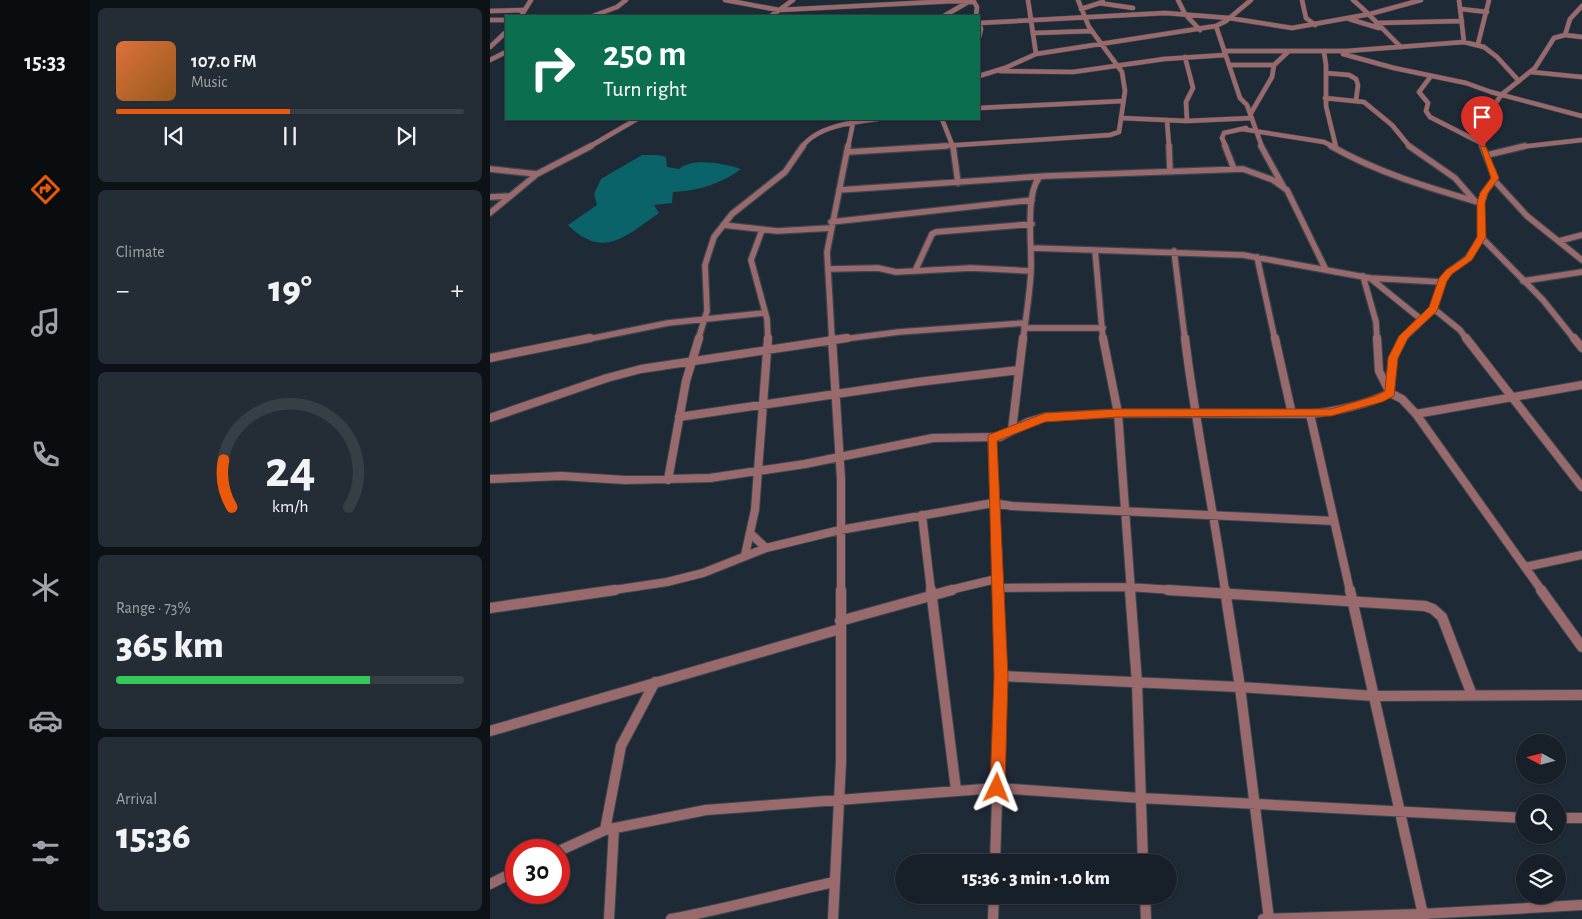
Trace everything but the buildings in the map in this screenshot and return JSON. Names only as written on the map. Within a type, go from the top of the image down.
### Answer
[{"type":"street","points":[[522,15],[525,12],[523,10],[531,0]]},
{"type":"street","points":[[597,15],[617,7],[626,0]]},
{"type":"street","points":[[725,0],[779,10],[972,1]]},
{"type":"street","points":[[772,15],[793,0]]},
{"type":"street","points":[[1028,0],[1036,54]]},
{"type":"street","points":[[848,152],[953,147],[1114,134],[1119,132],[1124,81],[1122,72],[1092,31],[1078,0]]},
{"type":"street","points":[[1081,8],[1108,0]]},
{"type":"street","points":[[1128,0],[1136,15]]},
{"type":"street","points":[[1178,0],[1185,14],[1200,30]]},
{"type":"street","points":[[980,76],[1036,54],[1102,46],[1216,26],[1251,0]]},
{"type":"street","points":[[1302,0],[1306,18],[1315,25]]},
{"type":"street","points":[[1353,0],[1370,14],[1381,29],[1401,47]]},
{"type":"street","points":[[980,24],[1185,14],[1229,18],[1283,28],[1315,25],[1370,14],[1421,0]]},
{"type":"street","points":[[1459,0],[1464,42]]},
{"type":"street","points":[[1478,44],[1489,0]]},
{"type":"street","points":[[946,15],[972,1]]},
{"type":"street","points":[[972,1],[977,7],[976,15]]},
{"type":"street","points":[[1099,3],[1133,8]]},
{"type":"street","points":[[1565,35],[1570,18],[1582,6]]},
{"type":"street","points":[[490,11],[523,10]]},
{"type":"street","points":[[1461,10],[1487,12]]},
{"type":"street","points":[[1345,19],[1381,29]]},
{"type":"street","points":[[490,20],[505,20]]},
{"type":"street","points":[[1376,23],[1462,21]]},
{"type":"street","points":[[1216,26],[1240,98],[1252,116],[1254,128],[1266,158],[1313,242],[1324,268]]},
{"type":"street","points":[[1034,33],[1092,31]]},
{"type":"street","points":[[490,47],[492,43],[505,33]]},
{"type":"street","points":[[1482,144],[1488,134],[1499,125],[1492,109],[1500,94],[1531,72],[1554,38],[1565,35],[1582,37]]},
{"type":"street","points":[[996,70],[1046,74],[1225,53],[1334,52],[1464,42],[1478,44],[1497,57],[1519,82]]},
{"type":"street","points":[[490,60],[505,52]]},
{"type":"street","points":[[1252,116],[1272,77],[1274,65],[1288,52]]},
{"type":"street","points":[[1324,52],[1328,66],[1325,98],[1336,148]]},
{"type":"street","points":[[1334,52],[1410,72],[1466,83],[1582,116]]},
{"type":"street","points":[[1185,57],[1187,71],[1193,88],[1186,102],[1187,121]]},
{"type":"street","points":[[1230,65],[1274,65]]},
{"type":"street","points":[[1410,72],[1423,84]]},
{"type":"street","points":[[1531,72],[1582,77]]},
{"type":"street","points":[[1326,73],[1349,75],[1356,79],[1358,85],[1356,100]]},
{"type":"street","points":[[1431,76],[1423,84],[1419,92],[1428,103],[1426,111],[1430,117],[1482,144],[1487,155],[1495,178],[1478,202]]},
{"type":"street","points":[[1325,98],[1364,102],[1381,115],[1410,149],[1456,178],[1478,202],[1481,237],[1468,258],[1449,272],[1442,282],[1434,309],[1404,336],[1393,358],[1390,393]]},
{"type":"street","points":[[980,108],[1123,101]]},
{"type":"street","points":[[1120,118],[1187,121],[1252,116]]},
{"type":"street","points":[[490,212],[537,174],[635,120]]},
{"type":"street","points":[[833,919],[838,798],[840,530],[839,457],[828,269],[831,225],[853,123],[856,120]]},
{"type":"street","points":[[668,480],[679,418],[708,299],[705,265],[710,245],[732,214],[785,172],[807,142],[844,123],[856,120]]},
{"type":"street","points":[[942,120],[953,147],[958,183]]},
{"type":"street","points":[[1167,120],[1170,172]]},
{"type":"street","points":[[1234,169],[1222,138],[1224,132],[1254,128],[1324,142],[1361,162],[1436,190],[1478,202]]},
{"type":"street","points":[[1487,155],[1530,145],[1582,140]]},
{"type":"street","points":[[490,169],[537,174]]},
{"type":"street","points":[[839,190],[1234,169],[1255,172],[1283,186]]},
{"type":"street","points":[[1012,430],[1031,271],[1032,200],[1036,182],[1039,178]]},
{"type":"street","points":[[1494,180],[1527,216],[1582,260]]},
{"type":"street","points":[[490,197],[510,196]]},
{"type":"street","points":[[723,226],[762,230],[831,225],[1032,200]]},
{"type":"street","points":[[915,271],[932,234],[936,232],[1032,224]]},
{"type":"street","points":[[745,555],[751,534],[758,472],[768,350],[765,313],[752,260],[762,230]]},
{"type":"street","points":[[1559,241],[1582,235]]},
{"type":"street","points":[[1481,237],[1543,300],[1582,348]]},
{"type":"street","points":[[1032,248],[1174,252],[1257,257],[1366,277],[1442,282]]},
{"type":"street","points":[[1095,250],[1103,328],[1114,399],[1118,413],[1126,511],[1128,588],[1137,683],[1143,854]]},
{"type":"street","points":[[1174,252],[1194,412],[1214,516],[1240,687],[1269,919]]},
{"type":"street","points":[[1257,257],[1292,414]]},
{"type":"street","points":[[828,269],[878,268],[896,272],[971,268],[1031,271]]},
{"type":"street","points":[[1523,280],[1582,272]]},
{"type":"street","points":[[1366,277],[1386,292],[1407,304],[1422,320]]},
{"type":"street","points":[[1366,277],[1376,322],[1379,372],[1390,393],[1402,400],[1416,414],[1582,646]]},
{"type":"street","points":[[1434,309],[1460,330],[1514,397],[1582,487]]},
{"type":"street","points":[[490,358],[668,323],[765,313]]},
{"type":"street","points":[[490,418],[607,378],[641,369],[832,340],[899,332],[1024,325],[1103,328]]},
{"type":"street","points":[[679,418],[1019,370]]},
{"type":"street","points":[[1416,414],[1582,385]]},
{"type":"street","points":[[490,479],[561,476],[668,480],[758,472],[933,438],[1000,437],[1012,430],[1045,418],[1118,413],[1310,414],[1331,412],[1378,399],[1390,393]]},
{"type":"street","points":[[1310,414],[1375,696],[1423,917]]},
{"type":"street","points":[[992,438],[1001,676],[995,854]]},
{"type":"street","points":[[490,608],[667,582],[703,573],[766,548],[840,530],[993,503],[1012,506],[1334,521]]},
{"type":"street","points":[[922,515],[956,790]]},
{"type":"street","points":[[751,534],[766,548]]},
{"type":"street","points":[[1525,567],[1582,555]]},
{"type":"street","points":[[490,731],[840,625],[933,594],[997,584],[1128,588],[1352,600],[1425,606],[1434,609],[1442,617],[1472,695]]},
{"type":"street","points":[[1001,676],[1240,687],[1375,696],[1582,695]]},
{"type":"street","points":[[608,919],[610,829],[621,746],[654,682]]},
{"type":"street","points":[[570,846],[610,829],[706,810],[838,798],[997,788],[1140,798],[1253,802],[1516,817]]},
{"type":"street","points":[[1566,818],[1582,818]]},
{"type":"street","points":[[490,884],[505,877]]},
{"type":"street","points":[[671,919],[728,909],[775,895],[834,882]]},
{"type":"street","points":[[993,919],[994,904]]},
{"type":"street","points":[[1145,904],[1146,919]]},
{"type":"street","points":[[1263,919],[1423,917],[1582,905]]},
{"type":"shaded area","points":[[642,155],[666,157],[667,167],[679,169],[685,165],[701,162],[741,169],[709,186],[673,192],[672,203],[654,205],[659,213],[636,230],[614,241],[603,243],[592,241],[568,225],[597,205],[594,194],[601,179]]},
{"type":"route","points":[[997,788],[1001,676],[992,438],[1000,437],[1028,422],[1045,418],[1118,413],[1310,414],[1331,412],[1378,399],[1390,393],[1390,369],[1393,358],[1404,336],[1434,309],[1443,280],[1449,272],[1468,258],[1481,237],[1481,203],[1484,193],[1495,178],[1487,155],[1482,147]]}]
